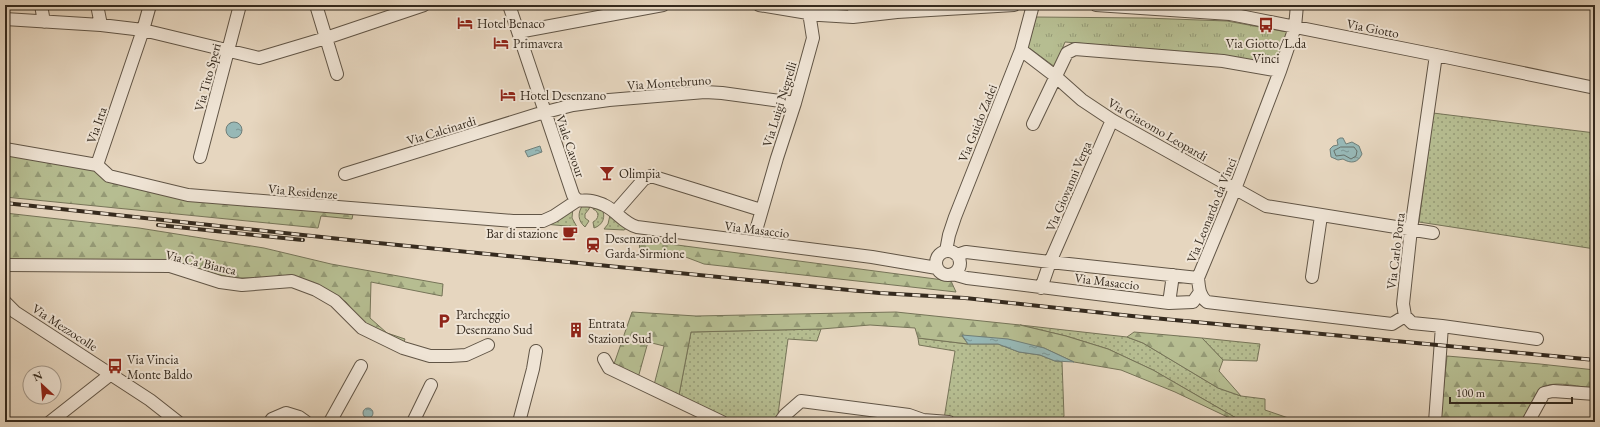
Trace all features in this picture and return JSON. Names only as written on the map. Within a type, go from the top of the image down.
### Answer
[{"type":"street","points":[[41,5],[44,22]]},
{"type":"street","points":[[97,5],[101,25]]},
{"type":"street","name":"Via Irta","points":[[5,149],[97,165],[143,30],[150,5]]},
{"type":"street","name":"Via Tito Speri","points":[[200,157],[240,5]]},
{"type":"street","points":[[316,5],[337,74]]},
{"type":"street","points":[[5,19],[101,25],[143,30],[259,58],[326,38],[424,5]]},
{"type":"street","name":"Viale Cavour","points":[[509,5],[573,195],[579,201]]},
{"type":"street","points":[[759,5],[809,9],[820,15],[853,17],[897,12],[1014,5]]},
{"type":"street","points":[[853,17],[856,5]]},
{"type":"street","name":"Via Guido Zadei","points":[[952,253],[950,235],[955,217],[1021,50],[1033,5]]},
{"type":"street","name":"Via Giotto","points":[[1096,5],[1230,14],[1595,88]]},
{"type":"street","name":"Via Leonardo da Vinci","points":[[1200,292],[1198,278],[1235,189],[1280,71],[1295,27],[1297,5]]},
{"type":"street","points":[[518,32],[657,6]]},
{"type":"street","name":"Via Luigi Negrelli","points":[[757,227],[795,104],[813,38],[809,9]]},
{"type":"street","points":[[1033,124],[1067,53],[1074,49],[1223,61],[1280,71]]},
{"type":"street","name":"Via Giacomo Leopardi","points":[[1021,50],[1055,76],[1082,100],[1112,120],[1266,206],[1433,233]]},
{"type":"street","name":"Via Carlo Porta","points":[[1405,316],[1403,304],[1411,229],[1436,55]]},
{"type":"street","name":"Via Montebruno","points":[[544,112],[573,105],[610,100],[705,92],[722,93],[795,104]]},
{"type":"street","name":"Via Calcinardi","points":[[345,174],[544,112]]},
{"type":"street","name":"Via Giovanni Verga","points":[[1050,262],[1112,120]]},
{"type":"street","name":"Via Residenze","points":[[97,165],[110,176],[188,195],[514,221],[536,222],[550,218],[579,201]]},
{"type":"street","points":[[616,212],[644,179],[651,176],[761,210]]},
{"type":"street","name":"Via Masaccio","points":[[579,201],[591,201],[604,205],[616,212],[628,225],[648,230],[872,257],[937,268]]},
{"type":"street","points":[[1312,277],[1321,216]]},
{"type":"street","name":"Via Masaccio","points":[[952,253],[966,252],[1198,278]]},
{"type":"street","points":[[952,253],[959,258],[960,266],[953,274],[942,274],[937,268],[936,261],[938,257],[952,253]]},
{"type":"street","points":[[1041,288],[1050,262]]},
{"type":"street","name":"Via Ca' Bianca","points":[[5,265],[170,266],[220,282],[242,285],[292,281],[316,290],[335,301],[362,328],[403,348],[430,356],[450,356],[466,354],[488,346]]},
{"type":"street","name":"Via Masaccio","points":[[953,274],[967,278],[1041,288],[1169,303],[1193,302],[1200,292]]},
{"type":"street","points":[[1169,303],[1173,275]]},
{"type":"street","points":[[1200,292],[1203,299],[1207,302],[1392,324],[1405,316],[1412,323],[1538,339]]},
{"type":"street","name":"Via Mezzocolle","points":[[5,302],[15,312],[111,374],[171,420],[182,422]]},
{"type":"street","points":[[1435,422],[1442,326]]},
{"type":"street","points":[[519,422],[534,369],[536,351]]},
{"type":"street","points":[[604,359],[609,368],[722,422]]},
{"type":"street","points":[[330,422],[361,366]]},
{"type":"street","points":[[50,422],[111,374]]},
{"type":"street","points":[[413,422],[431,385]]},
{"type":"street","points":[[1528,422],[1544,393],[1553,391],[1595,394]]},
{"type":"street","points":[[780,422],[785,415],[801,401],[909,415],[923,421],[949,422]]},
{"type":"street","points":[[270,422],[272,419],[286,413],[300,417],[306,422]]},
{"type":"green space","points":[[1036,17],[1145,18],[1227,21],[1287,32],[1277,67],[1221,55],[1065,42],[1055,67],[1028,47]]},
{"type":"green space","points":[[1433,113],[1595,133],[1595,249],[1419,222]]},
{"type":"green space","points":[[5,153],[95,169],[107,179],[353,214],[352,219],[321,216],[318,228],[5,197]]},
{"type":"green space","points":[[583,205],[590,205],[585,214],[585,218],[589,221],[585,227],[579,217]]},
{"type":"green space","points":[[594,205],[602,209],[604,218],[600,225],[594,228],[593,222],[597,219],[598,214],[593,209]]},
{"type":"green space","points":[[573,207],[572,218],[577,227],[544,224]]},
{"type":"green space","points":[[5,213],[139,228],[264,248],[331,264],[443,284],[442,296],[371,282],[370,318],[387,333],[405,339],[403,344],[362,322],[346,302],[319,285],[290,275],[263,278],[239,278],[205,273],[17,261],[5,258]]},
{"type":"green space","points":[[610,215],[627,228],[624,230],[604,229],[608,224]]},
{"type":"green space","points":[[639,240],[951,281],[956,292],[704,264],[683,256],[640,252]]},
{"type":"green space","points":[[632,312],[696,316],[896,312],[1020,325],[1066,336],[1108,349],[1153,370],[1243,422],[1238,422],[1175,392],[1121,370],[1074,362],[1044,348],[962,336],[968,344],[918,338],[915,328],[870,325],[821,329],[691,332],[679,395],[654,385],[664,346],[648,342],[638,378],[614,364]]},
{"type":"green space","points":[[1020,325],[1127,337],[1143,343],[1218,388],[1241,396],[1265,399],[1265,410],[1300,422],[1243,422],[1153,370],[1108,349],[1066,336]]},
{"type":"green space","points":[[821,329],[817,341],[788,339],[777,422],[737,422],[682,399],[679,395],[691,332]]},
{"type":"green space","points":[[1134,332],[1202,338],[1223,360],[1219,371],[1241,396],[1218,388],[1143,343],[1127,337]]},
{"type":"green space","points":[[918,338],[968,344],[998,344],[1019,352],[1040,355],[1062,362],[1064,416],[1060,422],[959,422],[944,419],[955,351],[919,345]]},
{"type":"green space","points":[[1202,338],[1260,344],[1257,361],[1223,360]]},
{"type":"green space","points":[[1447,356],[1595,370],[1595,389],[1563,384],[1545,386],[1535,397],[1521,422],[1440,422]]},
{"type":"water","points":[[234,122],[240,124],[242,130],[240,136],[234,138],[228,136],[226,130],[228,124]]},
{"type":"water","points":[[1343,138],[1346,144],[1352,142],[1359,146],[1362,154],[1356,161],[1349,162],[1343,159],[1338,160],[1331,157],[1330,149],[1333,146],[1338,145],[1337,140]]},
{"type":"water","points":[[540,146],[542,152],[528,157],[525,151]]},
{"type":"water","points":[[962,335],[1008,339],[1044,348],[1074,362],[1055,361],[1040,355],[1019,352],[998,344],[968,344]]},
{"type":"water","points":[[368,408],[373,413],[368,418],[363,413]]},
{"type":"railway","points":[[5,203],[368,242],[879,293],[965,298],[1132,316],[1595,360]]},
{"type":"railway","points":[[158,225],[303,240]]},
{"type":"place","name":"Hotel Benaco","points":[[465,23]]},
{"type":"place","name":"Via Giotto/L.da Vinci","points":[[1266,25]]},
{"type":"place","name":"Primavera","points":[[501,43]]},
{"type":"place","name":"Hotel Desenzano","points":[[508,95]]},
{"type":"place","name":"Olimpia","points":[[607,173]]},
{"type":"place","name":"Bar di stazione","points":[[570,233]]},
{"type":"place","name":"Desenzano del Garda-Sirmione","points":[[593,245]]},
{"type":"place","name":"Parcheggio Desenzano Sud","points":[[444,321]]},
{"type":"place","name":"Entrata Stazione Sud","points":[[576,330]]},
{"type":"place","name":"Via Vincia Monte Baldo","points":[[115,366]]}]
